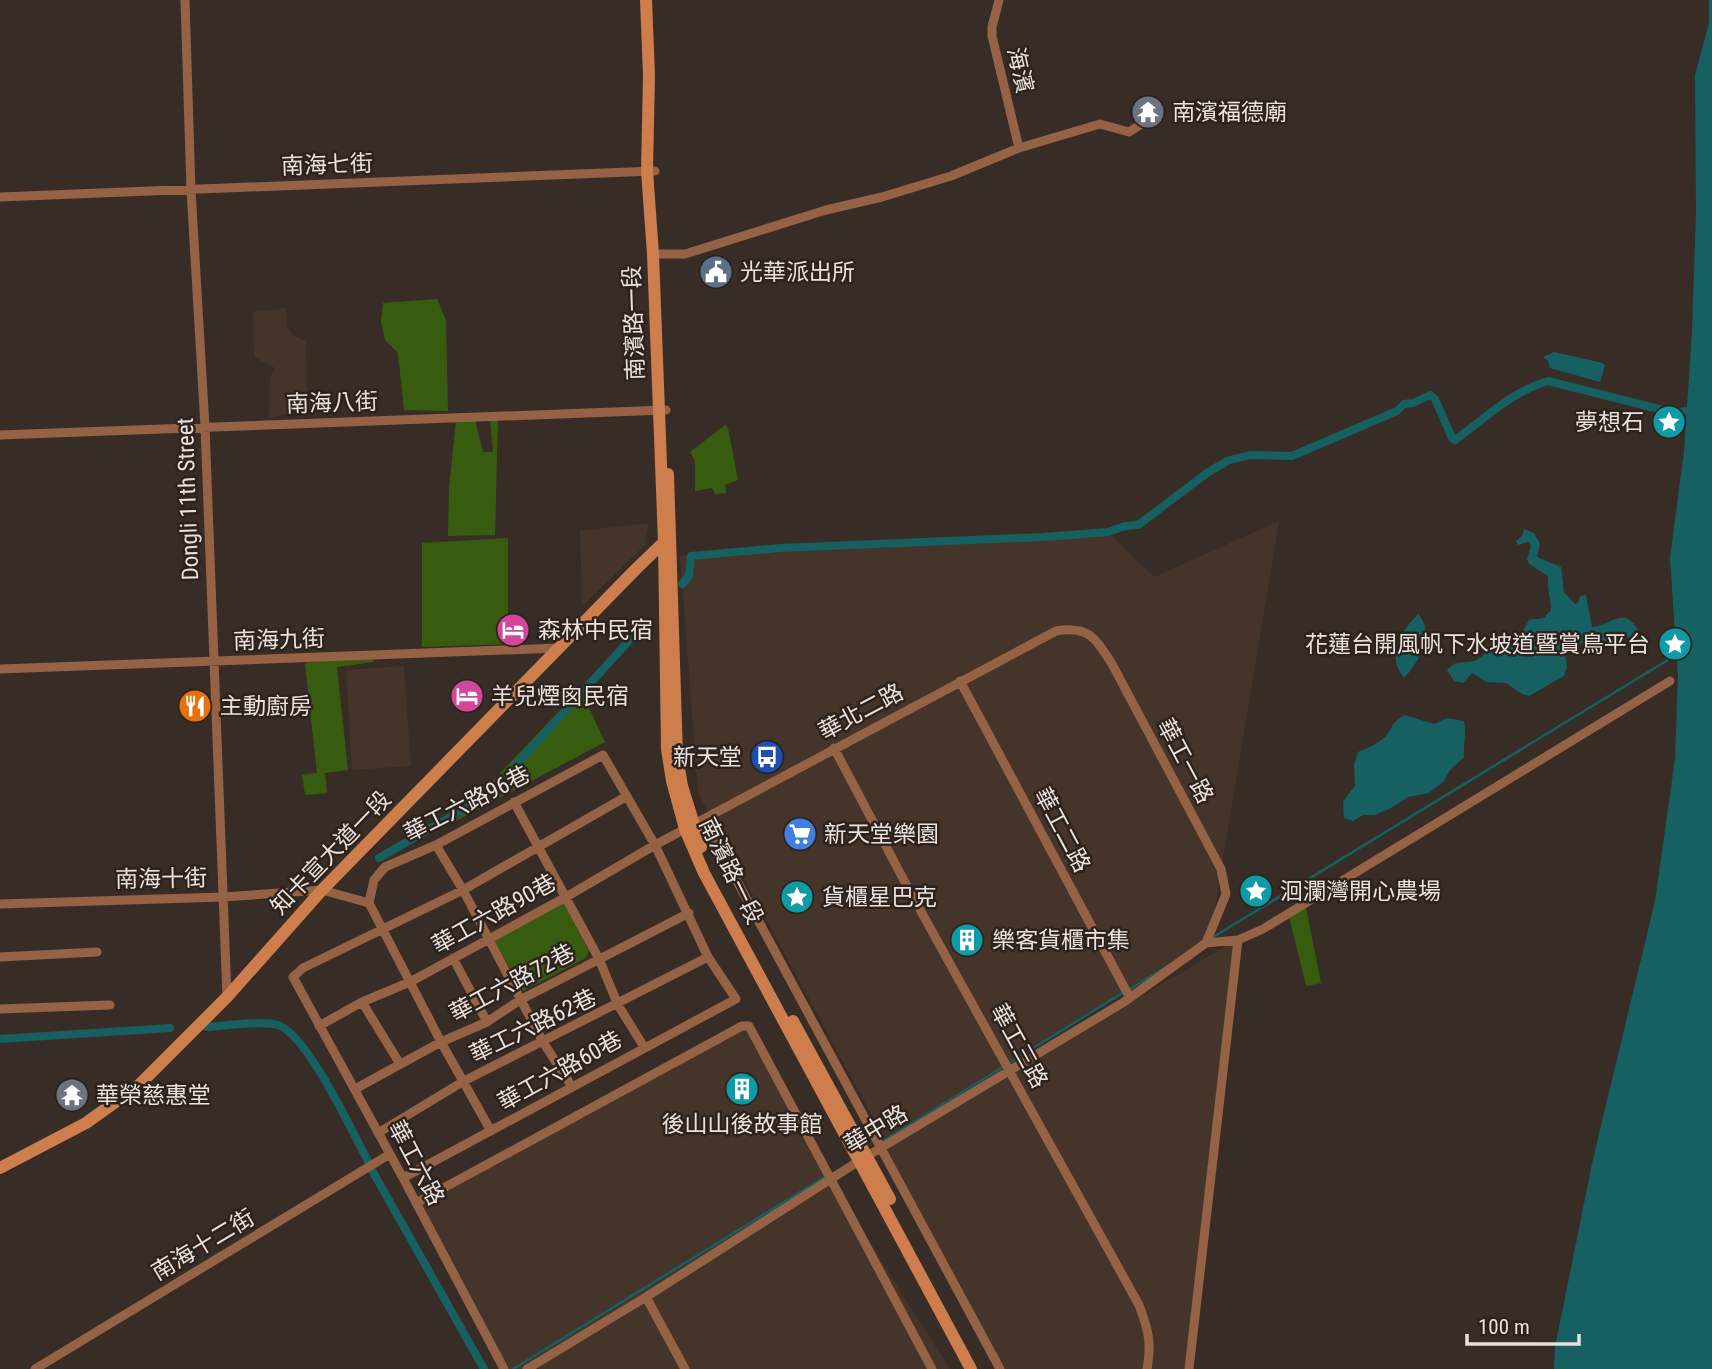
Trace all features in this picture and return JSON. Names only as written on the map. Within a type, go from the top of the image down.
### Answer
[{"type":"main road","name":"南濱路一段","points":[[646,0],[668,542],[667,749],[672,781],[694,824],[711,869],[971,1369]]},
{"type":"main road","name":"南濱路一段","points":[[651,171],[652,0]]},
{"type":"main road","name":"知卡宣大道一段","points":[[0,1168],[86,1123],[139,1085],[227,997],[322,890],[559,648],[668,542]]},
{"type":"main road","name":"南濱路一段","points":[[863,1159],[980,1369]]},
{"type":"street","name":"Dongli 11th Street","points":[[185,0],[227,997]]},
{"type":"street","name":"海濱","points":[[999,0],[992,36],[1019,148]]},
{"type":"street","points":[[657,254],[685,254],[814,213],[909,189],[951,176],[1019,148],[1100,124],[1129,132],[1140,125]]},
{"type":"street","name":"南海七街","points":[[0,197],[651,171]]},
{"type":"street","name":"南海八街","points":[[0,435],[662,410]]},
{"type":"street","name":"華工一路","points":[[1056,631],[1070,628],[1084,631],[1100,645],[1221,869],[1226,894],[1206,943]]},
{"type":"street","name":"華北二路","points":[[694,824],[1056,631]]},
{"type":"street","name":"南海九街","points":[[0,669],[559,648]]},
{"type":"street","name":"華工二路","points":[[960,681],[1130,998]]},
{"type":"street","points":[[1206,943],[1243,939],[1670,681]]},
{"type":"street","name":"華工三路","points":[[834,748],[908,888],[1139,1305],[1149,1331],[1150,1354],[1147,1369]]},
{"type":"street","name":"華工六路96巷","points":[[369,904],[374,880],[385,867],[436,845],[603,755],[627,796]]},
{"type":"street","points":[[627,796],[655,845],[708,957]]},
{"type":"street","name":"華工六路90巷","points":[[293,977],[303,968],[463,890],[627,796]]},
{"type":"street","points":[[514,803],[599,959],[618,1005],[644,1047]]},
{"type":"street","points":[[694,824],[770,946],[883,1148],[1000,1369]]},
{"type":"street","name":"華工六路90巷","points":[[319,1026],[362,1002],[410,982],[694,824]]},
{"type":"street","points":[[436,845],[463,890],[543,1042],[572,1087]]},
{"type":"street","points":[[322,890],[369,904],[491,1131]]},
{"type":"street","name":"南海十街","points":[[0,904],[223,897],[322,890]]},
{"type":"street","name":"華工六路72巷","points":[[355,1089],[689,913]]},
{"type":"street","points":[[1189,1369],[1243,939]]},
{"type":"street","name":"華中路","points":[[527,1369],[863,1159],[1012,1072],[1130,998],[1206,943]]},
{"type":"street","points":[[0,957],[97,952]]},
{"type":"street","name":"華工六路60巷","points":[[403,1178],[736,999],[708,957]]},
{"type":"street","name":"華工六路62巷","points":[[378,1133],[464,1081],[708,957]]},
{"type":"street","points":[[453,958],[487,1021]]},
{"type":"street","name":"華工六路","points":[[293,977],[504,1369]]},
{"type":"street","points":[[362,1002],[400,1065]]},
{"type":"street","points":[[0,1009],[110,1005]]},
{"type":"street","points":[[416,1203],[742,1026],[749,1026],[932,1369]]},
{"type":"street","name":"南海十二街","points":[[35,1369],[390,1154]]},
{"type":"street","points":[[646,1297],[685,1369]]},
{"type":"shaded area","points":[[286,308],[287,326],[294,336],[306,341],[307,410],[269,418],[270,378],[275,368],[254,357],[253,312]]},
{"type":"shaded area","points":[[1279,521],[1210,938],[885,1140],[698,793],[680,556],[1106,530],[1154,577]]},
{"type":"shaded area","points":[[649,523],[645,545],[582,606],[580,531]]},
{"type":"shaded area","points":[[404,666],[411,766],[352,770],[346,670]]},
{"type":"shaded area","points":[[1231,943],[1234,947],[1185,1369],[1002,1369],[884,1149]]},
{"type":"shaded area","points":[[749,1026],[830,1180],[950,1369],[504,1369],[416,1203]]},
{"type":"green space","points":[[437,299],[446,320],[448,411],[404,410],[398,353],[385,340],[381,322],[383,303]]},
{"type":"green space","points":[[456,420],[475,420],[483,452],[493,452],[490,420],[498,420],[495,535],[448,536],[449,488]]},
{"type":"green space","points":[[725,425],[728,428],[738,480],[725,485],[726,493],[715,494],[712,488],[695,491],[695,461],[690,452]]},
{"type":"green space","points":[[508,538],[508,644],[422,647],[422,543]]},
{"type":"green space","points":[[373,656],[374,662],[337,667],[348,770],[325,773],[327,793],[305,795],[302,775],[317,773],[305,663]]},
{"type":"green space","points":[[580,689],[605,742],[454,822]]},
{"type":"green space","points":[[563,901],[589,951],[586,958],[523,991],[493,938]]},
{"type":"green space","points":[[1306,907],[1321,983],[1306,986],[1289,917]]},
{"type":"water","points":[[1709,0],[1712,0],[1712,1369],[1554,1369],[1555,1347],[1593,1159],[1655,901],[1675,759],[1678,676],[1670,558],[1684,451],[1692,331],[1696,213],[1695,75],[1709,23]]},
{"type":"water","points":[[1554,352],[1603,363],[1605,366],[1600,382],[1550,368],[1543,357]]},
{"type":"water","points":[[1524,529],[1534,533],[1540,544],[1537,557],[1561,567],[1564,592],[1575,604],[1580,596],[1586,595],[1592,627],[1618,618],[1629,620],[1640,634],[1638,643],[1626,636],[1605,642],[1591,638],[1580,644],[1570,639],[1564,648],[1567,667],[1564,676],[1529,696],[1506,683],[1486,682],[1472,673],[1463,683],[1454,681],[1447,670],[1451,666],[1477,660],[1496,643],[1520,636],[1529,620],[1544,618],[1551,610],[1548,576],[1529,564],[1527,559],[1531,546],[1528,542],[1518,545],[1516,541],[1522,536]]},
{"type":"water","points":[[1418,614],[1426,630],[1425,638],[1420,656],[1404,678],[1396,661],[1396,653],[1401,636]]},
{"type":"water","points":[[1405,715],[1434,724],[1447,718],[1464,721],[1464,757],[1450,770],[1444,781],[1429,793],[1408,797],[1375,815],[1363,815],[1353,821],[1344,818],[1343,801],[1355,786],[1354,764],[1358,752],[1382,739],[1394,723]]},
{"type":"waterway","points":[[682,584],[689,576],[691,556],[781,548],[1044,537],[1108,532],[1138,525],[1227,461],[1249,455],[1292,456],[1397,411],[1404,404],[1430,395],[1435,399],[1455,440],[1523,391],[1548,381],[1671,412]]},
{"type":"waterway","points":[[1679,412],[1687,411]]},
{"type":"waterway","points":[[379,858],[482,799],[646,622]]},
{"type":"waterway","points":[[1210,939],[1676,655]]},
{"type":"waterway","points":[[1130,989],[1169,965]]},
{"type":"waterway","points":[[880,1143],[1124,992]]},
{"type":"waterway","points":[[207,1027],[272,1024],[290,1033],[315,1065],[369,1163]]},
{"type":"waterway","points":[[0,1039],[170,1028]]},
{"type":"waterway","points":[[373,1172],[484,1369]]},
{"type":"waterway","points":[[513,1369],[826,1176]]},
{"type":"place","name":"南濱福德廟","points":[[1148,112]]},
{"type":"place","name":"光華派出所","points":[[716,272]]},
{"type":"place","name":"夢想石","points":[[1669,422]]},
{"type":"place","name":"森林中民宿","points":[[513,630]]},
{"type":"place","name":"花蓮台開風帆下水坡道暨賞鳥平台","points":[[1675,644]]},
{"type":"place","name":"羊兒煙囪民宿","points":[[467,696]]},
{"type":"place","name":"主動廚房","points":[[195,706]]},
{"type":"place","name":"新天堂","points":[[767,757]]},
{"type":"place","name":"新天堂樂園","points":[[800,834]]},
{"type":"place","name":"洄瀾灣開心農場","points":[[1256,891]]},
{"type":"place","name":"貨櫃星巴克","points":[[797,897]]},
{"type":"place","name":"樂客貨櫃市集","points":[[967,940]]},
{"type":"place","name":"後山山後故事館","points":[[742,1089]]},
{"type":"place","name":"華榮慈惠堂","points":[[72,1095]]}]
